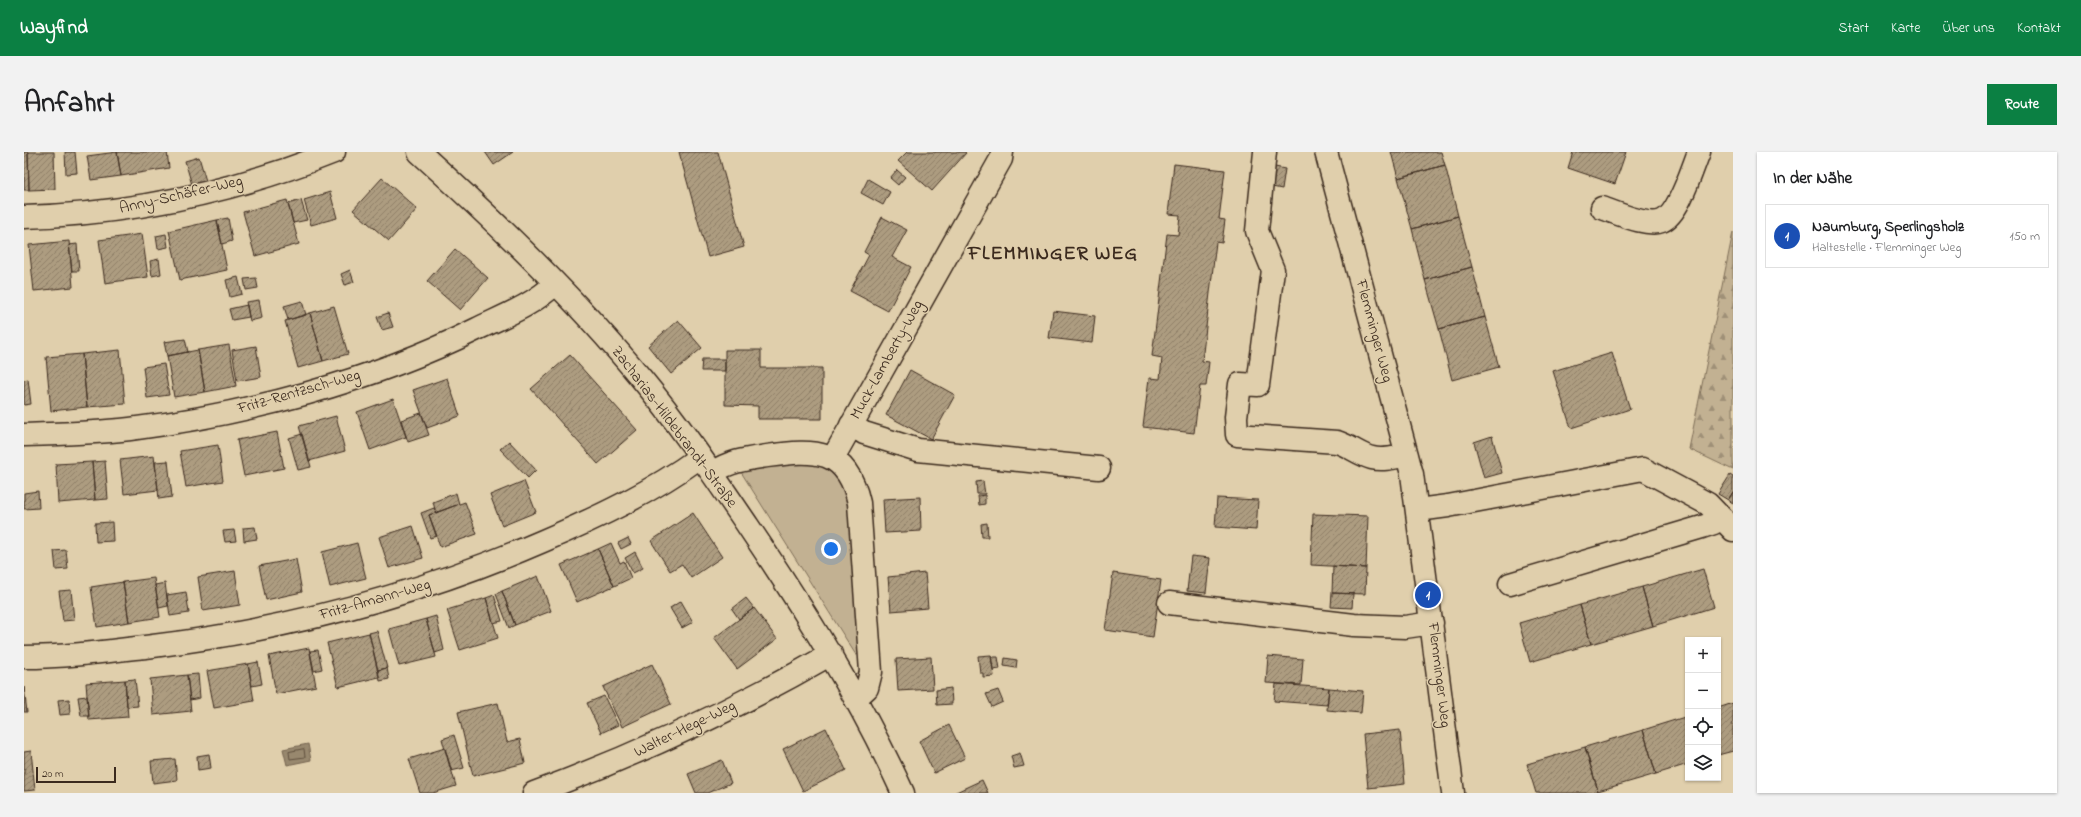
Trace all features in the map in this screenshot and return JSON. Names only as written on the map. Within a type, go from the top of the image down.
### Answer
[{"type":"street","name":"Anny-Schäfer-Weg","points":[[24,217],[107,212],[205,193],[309,162],[334,152]]},
{"type":"street","name":"Zacharias-Hildebrandt-Straße","points":[[419,152],[487,216],[555,284],[642,379],[706,465],[794,595],[831,654],[903,793]]},
{"type":"street","name":"Muck-Lamberty-Weg","points":[[833,458],[1001,159],[1002,152]]},
{"type":"street","points":[[1266,152],[1258,231],[1273,270],[1258,385],[1240,384],[1236,417],[1237,435],[1337,442],[1350,446],[1372,458],[1388,459],[1407,455]]},
{"type":"street","name":"Flemminger Weg","points":[[1326,152],[1407,455],[1418,510],[1453,793]]},
{"type":"street","points":[[1602,208],[1635,220],[1654,222],[1662,221],[1673,212],[1680,199],[1699,152]]},
{"type":"street","name":"Fritz-Rentzsch-Weg","points":[[24,436],[129,429],[246,409],[295,397],[401,363],[463,336],[532,302],[555,284]]},
{"type":"street","points":[[851,425],[864,433],[918,450],[1099,468]]},
{"type":"street","points":[[706,465],[723,465],[736,461],[785,453],[820,453],[833,458],[851,476],[859,503],[871,672],[867,688],[855,699]]},
{"type":"street","name":"Fritz-Amann-Weg","points":[[24,657],[118,650],[224,636],[325,616],[414,591],[504,558],[583,524],[671,477],[706,465]]},
{"type":"street","points":[[1418,510],[1448,506],[1643,469],[1708,504],[1727,523]]},
{"type":"street","points":[[1510,584],[1714,523],[1727,523]]},
{"type":"street","points":[[1169,603],[1354,625],[1405,627],[1432,623]]},
{"type":"street","name":"Walter-Hege-Weg","points":[[534,793],[619,761],[666,740],[793,676],[831,654]]},
{"type":"green space","points":[[1733,232],[1733,470],[1689,449]]},
{"type":"green space","points":[[810,462],[824,466],[834,472],[842,480],[849,493],[864,653],[856,655],[741,472],[758,464]]},
{"type":"water","points":[[308,744],[311,760],[287,765],[283,749]]},
{"type":"building","points":[[24,152],[28,152],[29,190],[24,190]]},
{"type":"building","points":[[28,152],[54,152],[55,189],[29,190]]},
{"type":"building","points":[[65,152],[75,152],[77,173],[66,174]]},
{"type":"building","points":[[117,152],[167,152],[169,168],[121,176]]},
{"type":"building","points":[[117,152],[121,176],[91,180],[87,156]]},
{"type":"building","points":[[485,152],[513,152],[494,165]]},
{"type":"building","points":[[679,152],[718,152],[744,247],[708,257]]},
{"type":"building","points":[[907,152],[966,153],[932,191],[898,161]]},
{"type":"building","points":[[1391,152],[1441,152],[1445,165],[1398,178]]},
{"type":"building","points":[[1573,152],[1626,152],[1615,184],[1568,168]]},
{"type":"building","points":[[199,157],[206,181],[192,185],[185,161]]},
{"type":"building","points":[[1174,164],[1225,170],[1219,219],[1225,220],[1222,243],[1216,242],[1202,361],[1209,362],[1206,386],[1200,386],[1194,433],[1143,427],[1149,378],[1160,379],[1162,358],[1152,356],[1167,234],[1178,235],[1180,215],[1168,214]]},
{"type":"building","points":[[1445,165],[1458,216],[1412,229],[1398,178]]},
{"type":"building","points":[[1275,167],[1285,169],[1282,189],[1272,187]]},
{"type":"building","points":[[897,170],[905,177],[898,185],[890,178]]},
{"type":"building","points":[[382,178],[417,209],[389,241],[353,210]]},
{"type":"building","points":[[868,179],[890,192],[883,205],[861,193]]},
{"type":"building","points":[[330,192],[337,218],[311,225],[304,200]]},
{"type":"building","points":[[287,200],[299,244],[255,256],[243,212]]},
{"type":"building","points":[[301,200],[307,220],[293,223],[288,204]]},
{"type":"building","points":[[1458,216],[1472,267],[1425,280],[1412,229]]},
{"type":"building","points":[[882,217],[907,230],[892,257],[911,267],[888,311],[850,291],[869,255],[864,252]]},
{"type":"building","points":[[228,218],[232,241],[222,244],[217,220]]},
{"type":"building","points":[[217,220],[227,270],[180,280],[169,231]]},
{"type":"building","points":[[142,234],[148,277],[105,283],[99,240]]},
{"type":"building","points":[[166,234],[168,247],[158,249],[156,236]]},
{"type":"building","points":[[69,241],[73,287],[34,291],[29,245]]},
{"type":"building","points":[[77,244],[79,271],[72,271],[69,245]]},
{"type":"building","points":[[455,249],[488,278],[460,310],[427,281]]},
{"type":"building","points":[[159,259],[161,274],[152,276],[150,261]]},
{"type":"building","points":[[1472,267],[1485,317],[1439,329],[1425,280]]},
{"type":"building","points":[[350,270],[354,282],[345,285],[341,274]]},
{"type":"building","points":[[238,277],[242,294],[230,297],[226,280]]},
{"type":"building","points":[[256,278],[258,288],[246,290],[244,279]]},
{"type":"building","points":[[259,300],[262,318],[250,321],[246,302]]},
{"type":"building","points":[[302,301],[306,315],[288,320],[284,306]]},
{"type":"building","points":[[247,305],[249,317],[232,320],[229,309]]},
{"type":"building","points":[[334,306],[348,354],[323,361],[310,313]]},
{"type":"building","points":[[1053,311],[1095,316],[1092,343],[1049,338]]},
{"type":"building","points":[[310,313],[323,361],[298,368],[285,321]]},
{"type":"building","points":[[388,313],[393,327],[382,330],[377,317]]},
{"type":"building","points":[[1485,317],[1499,367],[1452,380],[1439,329]]},
{"type":"building","points":[[678,320],[702,348],[671,374],[648,346]]},
{"type":"building","points":[[185,339],[188,352],[167,356],[164,342]]},
{"type":"building","points":[[229,345],[236,386],[205,392],[198,350]]},
{"type":"building","points":[[256,346],[261,377],[237,381],[232,350]]},
{"type":"building","points":[[120,350],[125,404],[87,407],[82,354]]},
{"type":"building","points":[[198,350],[205,392],[174,397],[167,356]]},
{"type":"building","points":[[725,350],[761,350],[761,368],[822,368],[822,419],[758,419],[758,406],[725,405]]},
{"type":"building","points":[[1612,353],[1630,409],[1571,428],[1553,371]]},
{"type":"building","points":[[82,354],[87,407],[51,411],[46,357]]},
{"type":"building","points":[[570,355],[637,430],[598,464],[531,389]]},
{"type":"building","points":[[702,359],[725,359],[725,371],[701,371]]},
{"type":"building","points":[[164,364],[169,395],[147,398],[143,367]]},
{"type":"building","points":[[910,370],[955,395],[931,439],[886,415]]},
{"type":"building","points":[[447,378],[460,416],[427,428],[413,390]]},
{"type":"building","points":[[28,379],[31,404],[24,405],[24,380]]},
{"type":"building","points":[[393,399],[406,437],[370,450],[357,412]]},
{"type":"building","points":[[421,413],[429,435],[408,442],[401,420]]},
{"type":"building","points":[[336,416],[345,451],[309,461],[299,426]]},
{"type":"building","points":[[277,432],[284,468],[244,476],[237,440]]},
{"type":"building","points":[[302,434],[311,467],[298,470],[289,438]]},
{"type":"building","points":[[1492,436],[1502,473],[1484,478],[1474,442]]},
{"type":"building","points":[[509,441],[536,470],[528,478],[500,449]]},
{"type":"building","points":[[218,445],[223,481],[186,487],[180,451]]},
{"type":"building","points":[[154,456],[158,490],[124,494],[120,460]]},
{"type":"building","points":[[105,461],[108,499],[95,500],[92,462]]},
{"type":"building","points":[[168,461],[172,497],[159,499],[155,462]]},
{"type":"building","points":[[92,462],[95,500],[58,503],[56,464]]},
{"type":"building","points":[[1730,475],[1733,477],[1733,492],[1728,500],[1718,494]]},
{"type":"building","points":[[524,481],[536,512],[502,526],[490,495]]},
{"type":"building","points":[[983,481],[985,494],[977,494],[976,482]]},
{"type":"building","points":[[38,491],[39,508],[24,509],[24,493]]},
{"type":"building","points":[[1733,492],[1733,503],[1728,500]]},
{"type":"building","points":[[456,493],[459,504],[436,513],[433,502]]},
{"type":"building","points":[[985,495],[985,504],[979,505],[978,496]]},
{"type":"building","points":[[920,497],[921,531],[885,533],[883,499]]},
{"type":"building","points":[[1217,498],[1258,500],[1256,530],[1215,527]]},
{"type":"building","points":[[465,502],[477,534],[440,547],[429,515]]},
{"type":"building","points":[[434,508],[436,513],[429,515],[437,536],[430,538],[421,513]]},
{"type":"building","points":[[693,513],[722,557],[691,578],[682,564],[670,571],[651,541]]},
{"type":"building","points":[[1313,514],[1368,516],[1366,568],[1311,565]]},
{"type":"building","points":[[112,522],[113,541],[96,542],[95,523]]},
{"type":"building","points":[[987,523],[988,537],[982,537],[981,524]]},
{"type":"building","points":[[413,526],[423,558],[389,568],[379,537]]},
{"type":"building","points":[[255,527],[257,539],[244,541],[243,528]]},
{"type":"building","points":[[234,530],[236,541],[225,542],[223,531]]},
{"type":"building","points":[[628,538],[631,544],[621,549],[618,543]]},
{"type":"building","points":[[357,543],[366,578],[330,587],[322,552]]},
{"type":"building","points":[[611,543],[620,563],[624,561],[631,578],[614,586],[598,549]]},
{"type":"building","points":[[598,549],[614,586],[577,602],[561,565]]},
{"type":"building","points":[[66,550],[68,569],[56,570],[54,551]]},
{"type":"building","points":[[635,552],[643,568],[633,573],[625,558]]},
{"type":"building","points":[[1191,556],[1210,558],[1206,593],[1187,591]]},
{"type":"building","points":[[296,559],[302,592],[266,600],[259,566]]},
{"type":"building","points":[[1333,566],[1366,568],[1365,594],[1332,593]]},
{"type":"building","points":[[1703,569],[1714,607],[1653,626],[1642,587]]},
{"type":"building","points":[[235,571],[240,605],[203,611],[198,577]]},
{"type":"building","points":[[925,573],[928,608],[891,611],[888,577]]},
{"type":"building","points":[[1113,573],[1161,580],[1153,637],[1105,630]]},
{"type":"building","points":[[538,576],[551,611],[515,625],[502,591]]},
{"type":"building","points":[[154,578],[160,617],[129,622],[123,582]]},
{"type":"building","points":[[123,582],[129,622],[97,627],[91,587]]},
{"type":"building","points":[[165,583],[168,606],[159,608],[155,585]]},
{"type":"building","points":[[1642,587],[1653,626],[1591,644],[1580,605]]},
{"type":"building","points":[[71,590],[74,620],[63,621],[59,591]]},
{"type":"building","points":[[502,591],[515,625],[509,628],[496,594]]},
{"type":"building","points":[[186,592],[189,613],[170,616],[167,595]]},
{"type":"building","points":[[1332,593],[1353,594],[1352,608],[1331,607]]},
{"type":"building","points":[[494,595],[502,621],[493,623],[486,598]]},
{"type":"building","points":[[486,598],[498,638],[460,650],[447,610]]},
{"type":"building","points":[[746,598],[754,608],[739,619],[732,609]]},
{"type":"building","points":[[681,601],[693,622],[682,628],[670,608]]},
{"type":"building","points":[[1580,605],[1591,644],[1530,662],[1519,623]]},
{"type":"building","points":[[754,608],[777,639],[737,669],[714,638]]},
{"type":"building","points":[[436,616],[444,650],[435,653],[426,619]]},
{"type":"building","points":[[426,619],[436,657],[399,666],[389,629]]},
{"type":"building","points":[[377,631],[387,668],[378,670],[369,633]]},
{"type":"building","points":[[369,633],[379,677],[338,687],[327,643]]},
{"type":"building","points":[[309,648],[316,686],[276,694],[269,656]]},
{"type":"building","points":[[318,650],[322,669],[314,671],[310,651]]},
{"type":"building","points":[[991,655],[994,676],[983,677],[983,673],[980,673],[978,656]]},
{"type":"building","points":[[1268,656],[1303,659],[1301,685],[1266,683]]},
{"type":"building","points":[[931,657],[933,689],[898,691],[896,659]]},
{"type":"building","points":[[991,657],[998,657],[1000,669],[993,670]]},
{"type":"building","points":[[1005,658],[1017,660],[1016,668],[1004,666]]},
{"type":"building","points":[[258,662],[262,684],[252,686],[248,664]]},
{"type":"building","points":[[248,664],[254,701],[214,708],[207,671]]},
{"type":"building","points":[[652,664],[671,704],[622,727],[603,687]]},
{"type":"building","points":[[387,668],[389,679],[380,681],[378,670]]},
{"type":"building","points":[[198,674],[200,698],[190,700],[187,675]]},
{"type":"building","points":[[187,675],[191,711],[153,715],[150,679]]},
{"type":"building","points":[[135,679],[138,706],[127,707],[125,680]]},
{"type":"building","points":[[125,680],[128,717],[89,720],[86,683]]},
{"type":"building","points":[[1276,684],[1329,688],[1327,705],[1274,701]]},
{"type":"building","points":[[24,687],[27,712],[24,712]]},
{"type":"building","points":[[951,688],[952,704],[937,705],[936,690]]},
{"type":"building","points":[[1329,688],[1363,691],[1361,713],[1327,710]]},
{"type":"building","points":[[998,690],[1003,702],[992,707],[986,694]]},
{"type":"building","points":[[87,696],[89,716],[81,716],[78,697]]},
{"type":"building","points":[[604,696],[618,725],[601,733],[587,703]]},
{"type":"building","points":[[69,699],[70,714],[60,715],[58,700]]},
{"type":"building","points":[[498,703],[507,742],[520,739],[525,763],[473,776],[458,712]]},
{"type":"building","points":[[1733,703],[1733,751],[1721,754],[1721,709],[1721,707]]},
{"type":"building","points":[[1685,717],[1685,765],[1656,774],[1643,730]]},
{"type":"building","points":[[949,725],[965,758],[934,773],[919,741]]},
{"type":"building","points":[[826,728],[846,770],[803,791],[783,749]]},
{"type":"building","points":[[1400,730],[1405,784],[1368,788],[1363,734]]},
{"type":"building","points":[[1643,730],[1656,774],[1598,791],[1585,747]]},
{"type":"building","points":[[454,735],[464,768],[451,771],[442,739]]},
{"type":"building","points":[[1585,747],[1598,791],[1592,793],[1536,793],[1527,764]]},
{"type":"building","points":[[445,748],[456,786],[433,793],[420,793],[409,759]]},
{"type":"building","points":[[31,751],[35,790],[24,791],[24,752]]},
{"type":"building","points":[[1020,753],[1024,766],[1014,768],[1011,756]]},
{"type":"building","points":[[209,754],[211,768],[198,770],[197,756]]},
{"type":"building","points":[[175,759],[177,780],[153,783],[151,761]]},
{"type":"building","points":[[722,760],[731,783],[707,793],[696,793],[688,774]]},
{"type":"building","points":[[982,780],[988,793],[954,793]]},
{"type":"place","name":"Naumburg, Sperlingsholz","points":[[1428,595]]},
{"type":"district","name":"FLEMMINGER WEG","points":[[1053,254]]}]
